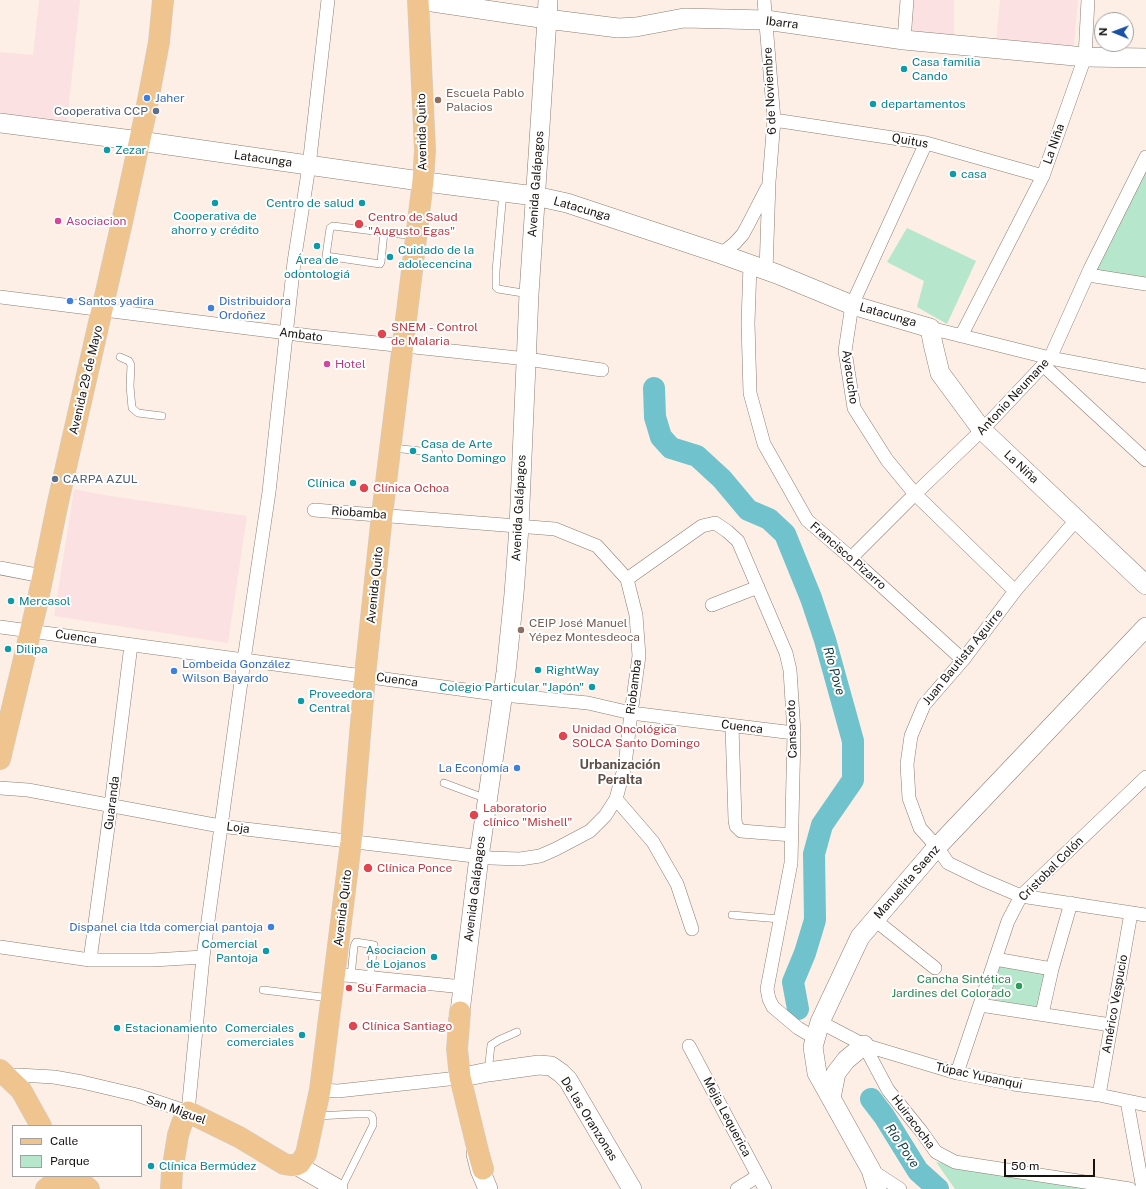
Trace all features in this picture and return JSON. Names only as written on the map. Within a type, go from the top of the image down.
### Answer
[{"type":"main road","name":"Avenida 29 de Mayo","points":[[0,759],[5,716],[30,631],[97,348],[102,310],[140,141],[159,42],[163,0]]},
{"type":"main road","name":"Avenida Quito","points":[[296,1165],[300,1163],[306,1154],[320,1090],[332,999],[343,975],[351,842],[365,675],[382,515],[423,181],[425,150],[418,0]]},
{"type":"main road","points":[[460,1012],[457,1049],[460,1077],[486,1179]]},
{"type":"main road","points":[[2,1074],[21,1090],[40,1125]]},
{"type":"main road","name":"San Miguel","points":[[188,1112],[239,1137],[284,1164],[296,1165]]},
{"type":"main road","points":[[171,1189],[178,1135],[188,1112]]},
{"type":"main road","points":[[50,1183],[73,1181],[83,1184],[89,1189]]},
{"type":"street","points":[[188,1112],[203,957],[220,826],[269,492],[294,262],[309,166],[328,0]]},
{"type":"street","name":"Ibarra","points":[[418,0],[618,28],[684,18],[766,20],[904,40],[1084,57],[1143,60]]},
{"type":"street","name":"Avenida Galápagos","points":[[486,1179],[478,1162],[461,1077],[460,1012],[479,857],[503,695],[511,625],[519,527],[529,294],[548,0]]},
{"type":"street","name":"6 de Noviembre","points":[[758,268],[769,182],[774,120],[764,0]]},
{"type":"street","points":[[904,40],[907,0]]},
{"type":"street","name":"La Niña","points":[[961,336],[1043,176],[1084,57],[1088,0]]},
{"type":"street","name":"Quitus","points":[[774,120],[926,143],[1043,176]]},
{"type":"street","name":"Latacunga","points":[[0,123],[535,196],[567,202],[777,274],[852,305],[1047,362],[1146,376]]},
{"type":"street","name":"Ayacucho","points":[[926,143],[852,305],[845,350],[854,408],[887,460],[915,494],[1015,591]]},
{"type":"street","name":"Antonio Neumane","points":[[851,558],[982,430],[1047,362],[1088,275],[1144,164]]},
{"type":"street","name":"6 de Noviembre","points":[[721,254],[735,243],[743,234],[769,182]]},
{"type":"street","name":"Francisco Pizarro","points":[[758,268],[748,323],[750,393],[764,444],[807,520],[963,660]]},
{"type":"street","points":[[1088,275],[1146,284]]},
{"type":"street","name":"Ambato","points":[[0,297],[287,333],[527,359],[602,370]]},
{"type":"street","name":"La Niña","points":[[930,328],[932,344],[940,373],[982,430],[1146,585]]},
{"type":"street","points":[[1047,362],[1146,460]]},
{"type":"street","name":"Riobamba","points":[[314,510],[555,529],[596,546],[627,579],[636,615],[639,656],[625,765],[616,799],[605,816],[590,831],[540,856],[520,859],[479,857]]},
{"type":"street","name":"Juan Bautista Aguirre","points":[[1077,519],[1015,591],[963,660],[924,705],[911,736],[907,764],[909,798],[920,828],[937,847],[948,863],[1021,896],[1146,915]]},
{"type":"street","name":"Cansacoto","points":[[627,579],[702,526],[715,523],[738,541],[786,653],[790,670],[794,733],[791,863],[767,989],[769,999],[773,1007],[798,1028],[817,1030]]},
{"type":"street","points":[[0,568],[42,576]]},
{"type":"street","points":[[712,605],[758,587]]},
{"type":"street","name":"Cuenca","points":[[0,627],[365,675],[503,695],[588,703],[631,713],[794,733]]},
{"type":"street","name":"Manuelita Saenz","points":[[877,1189],[871,1170],[817,1073],[813,1047],[817,1030],[860,937],[937,847],[1146,627]]},
{"type":"street","name":"Guaranda","points":[[90,960],[112,805],[131,645]]},
{"type":"street","points":[[732,726],[736,826],[741,831],[792,834]]},
{"type":"street","name":"Cristobal Colón","points":[[957,1073],[1008,921],[1021,896],[1146,777]]},
{"type":"street","name":"Loja","points":[[0,788],[28,790],[220,826],[479,857]]},
{"type":"street","points":[[616,799],[653,842],[677,884],[692,928]]},
{"type":"street","points":[[1042,1014],[1052,970],[1071,903]]},
{"type":"street","name":"Américo Vespucio","points":[[1099,1095],[1130,912]]},
{"type":"street","points":[[875,920],[935,968]]},
{"type":"street","points":[[0,947],[90,960],[153,960],[203,957]]},
{"type":"street","points":[[995,959],[1052,970]]},
{"type":"street","points":[[343,975],[463,986]]},
{"type":"street","points":[[980,1005],[1111,1025]]},
{"type":"street","name":"Túpac Yupanqui","points":[[817,1030],[957,1073],[1013,1084],[1099,1095],[1146,1105]]},
{"type":"street","points":[[831,1098],[836,1073],[846,1060],[864,1044]]},
{"type":"street","name":"Huiracocha","points":[[864,1044],[888,1090],[936,1152],[955,1162],[1130,1189]]},
{"type":"street","name":"Mejia Lequerica","points":[[689,1046],[765,1189]]},
{"type":"street","name":"De las Oranzonas","points":[[320,1090],[338,1091],[461,1077],[539,1065],[551,1066],[568,1080],[632,1189]]},
{"type":"street","name":"San Miguel","points":[[2,1074],[54,1077],[82,1082],[137,1095],[188,1112]]},
{"type":"street","name":"Avenida Galápagos","points":[[461,1077],[482,1156],[495,1189]]},
{"type":"street","points":[[1127,1101],[1143,1189]]},
{"type":"street","name":"San Miguel","points":[[296,1165],[339,1189]]},
{"type":"street","points":[[871,1170],[900,1189]]},
{"type":"street","points":[[737,1189],[758,1176]]},
{"type":"lane","points":[[503,192],[496,287],[498,289],[529,294]]},
{"type":"lane","points":[[384,232],[380,264],[326,256],[330,228],[333,226],[384,232],[416,236]]},
{"type":"lane","points":[[120,357],[129,361],[131,365],[130,386],[132,408],[138,414],[162,416]]},
{"type":"lane","points":[[391,448],[439,453]]},
{"type":"lane","points":[[444,784],[487,799]]},
{"type":"lane","points":[[732,916],[780,919]]},
{"type":"lane","points":[[343,975],[356,942],[374,945],[370,978]]},
{"type":"lane","points":[[263,990],[332,999]]},
{"type":"lane","points":[[488,1072],[491,1045],[517,1032]]},
{"type":"lane","points":[[314,1116],[369,1114],[374,1120],[373,1125],[339,1189]]},
{"type":"shaded area","points":[[39,0],[80,0],[67,122],[0,114],[0,52],[33,55]]},
{"type":"shaded area","points":[[910,0],[954,0],[954,35],[910,31]]},
{"type":"shaded area","points":[[1000,0],[1078,0],[1073,54],[996,42]]},
{"type":"shaded area","points":[[74,489],[104,495],[247,516],[228,643],[54,616]]},
{"type":"green space","points":[[1146,170],[1146,279],[1090,269]]},
{"type":"green space","points":[[907,228],[976,261],[947,324],[917,307],[924,281],[887,262]]},
{"type":"green space","name":"Cancha Sintética Jardines del Colorado","points":[[998,962],[1047,972],[1040,1009],[991,999]]},
{"type":"green space","points":[[936,1162],[955,1165],[1110,1189],[955,1189]]},
{"type":"waterway","name":"Río Pove","points":[[654,388],[655,417],[661,437],[671,448],[697,456],[722,479],[748,510],[769,519],[785,534],[811,598],[825,640],[853,741],[853,780],[822,825],[814,854],[815,920],[805,953],[793,982],[798,1009]]},
{"type":"waterway","name":"Río Pove","points":[[871,1099],[884,1116],[918,1171],[938,1189]]},
{"type":"place","name":"Casa familia Cando","points":[[904,69]]},
{"type":"place","name":"Jaher","points":[[147,98]]},
{"type":"place","name":"Escuela Pablo Palacios","points":[[438,100]]},
{"type":"place","name":"departamentos","points":[[873,104]]},
{"type":"place","name":"Cooperativa CCP","points":[[156,111]]},
{"type":"place","name":"Zezar","points":[[107,150]]},
{"type":"place","name":"casa","points":[[953,174]]},
{"type":"place","name":"Cooperativa de ahorro y crédito","points":[[215,203]]},
{"type":"place","name":"Centro de salud","points":[[362,203]]},
{"type":"place","name":"Asociacion","points":[[58,221]]},
{"type":"place","name":"Centro de Salud \"Augusto Egas\"","points":[[359,224]]},
{"type":"place","name":"Área de odontologiá","points":[[317,246]]},
{"type":"place","name":"Cuidado de la adolecencina","points":[[390,257]]},
{"type":"place","name":"Santos yadira","points":[[70,301]]},
{"type":"place","name":"Distribuidora Ordoñez","points":[[211,308]]},
{"type":"place","name":"SNEM - Control de Malaria","points":[[382,334]]},
{"type":"place","name":"Hotel","points":[[327,364]]},
{"type":"place","name":"Casa de Arte Santo Domingo","points":[[413,451]]},
{"type":"place","name":"CARPA AZUL","points":[[55,479]]},
{"type":"place","name":"Clínica","points":[[353,483]]},
{"type":"place","name":"Clínica Ochoa","points":[[364,488]]},
{"type":"place","name":"Mercasol","points":[[11,601]]},
{"type":"place","name":"CEIP José Manuel Yépez Montesdeoca","points":[[521,630]]},
{"type":"place","name":"Dilipa","points":[[8,649]]},
{"type":"place","name":"RightWay","points":[[538,670]]},
{"type":"place","name":"Lombeida González Wilson Bayardo","points":[[174,671]]},
{"type":"place","name":"Colegio Particular \"Japón\"","points":[[592,687]]},
{"type":"place","name":"Proveedora Central","points":[[301,701]]},
{"type":"place","name":"Unidad Oncológica SOLCA Santo Domingo","points":[[563,736]]},
{"type":"place","name":"La Economía","points":[[517,768]]},
{"type":"place","name":"Laboratorio clínico \"Mishell\"","points":[[474,815]]},
{"type":"place","name":"Clínica Ponce","points":[[368,868]]},
{"type":"place","name":"Dispanel cia ltda comercial pantoja","points":[[271,927]]},
{"type":"place","name":"Comercial Pantoja","points":[[266,951]]},
{"type":"place","name":"Asociacion de Lojanos","points":[[434,957]]},
{"type":"place","name":"Cancha Sintética Jardines del Colorado","points":[[1019,986]]},
{"type":"place","name":"Su Farmacia","points":[[349,988]]},
{"type":"place","name":"Clínica Santiago","points":[[353,1026]]},
{"type":"place","name":"Estacionamiento","points":[[117,1028]]},
{"type":"place","name":"Comerciales comerciales","points":[[302,1035]]},
{"type":"place","name":"Clínica Bermúdez","points":[[151,1166]]},
{"type":"district","name":"Urbanización Peralta","points":[[620,772]]}]
